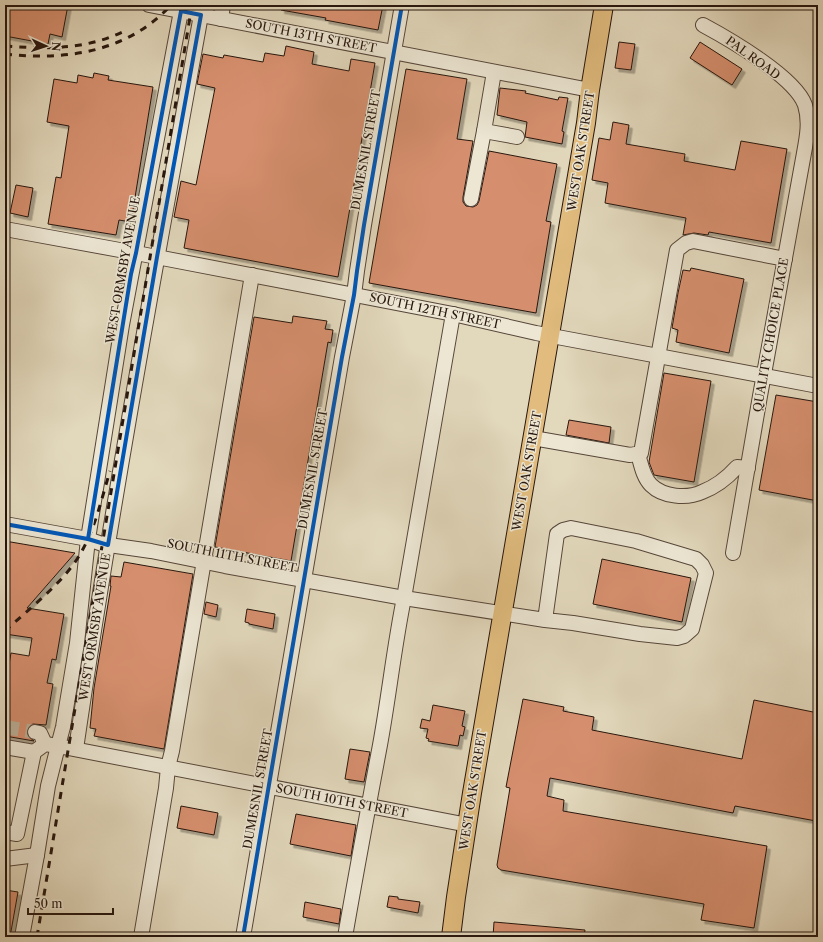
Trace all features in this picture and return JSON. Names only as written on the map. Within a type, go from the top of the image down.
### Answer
[{"type":"main road","name":"WEST OAK STREET","points":[[451,937],[456,897],[586,123],[604,5]]},
{"type":"street","name":"SOUTH 13TH STREET","points":[[149,5],[181,8],[201,15],[222,12],[393,52],[590,90]]},
{"type":"street","name":"DUMESNIL STREET","points":[[243,937],[343,349],[354,295],[356,271],[402,5]]},
{"type":"street","name":"WEST ORMSBY AVENUE","points":[[22,937],[48,786],[52,745],[63,727],[76,650],[88,539],[122,325],[181,8]]},
{"type":"street","name":"WEST ORMSBY AVENUE","points":[[76,749],[108,545],[157,257],[201,15]]},
{"type":"street","name":"PAL ROAD","points":[[703,25],[753,55],[781,77],[796,91],[804,104],[808,118]]},
{"type":"street","points":[[471,199],[494,72]]},
{"type":"street","name":"QUALITY CHOICE PLACE","points":[[733,553],[806,140],[808,118]]},
{"type":"street","points":[[484,131],[517,137]]},
{"type":"street","name":"SOUTH 12TH STREET","points":[[5,229],[252,275],[452,314],[550,335],[818,386]]},
{"type":"street","points":[[533,438],[630,455],[641,453],[677,250],[686,243],[693,241],[785,259]]},
{"type":"street","points":[[141,937],[166,788],[168,767],[172,751],[252,275]]},
{"type":"street","points":[[345,937],[369,806],[395,642],[404,598],[452,314]]},
{"type":"street","points":[[638,454],[642,470],[651,485],[662,492],[678,496],[702,492],[728,476],[737,467],[748,468]]},
{"type":"street","name":"SOUTH 11TH STREET","points":[[5,524],[88,539],[108,545],[151,551],[404,598],[503,614],[545,620],[573,623],[640,634],[677,638],[684,636],[692,629],[706,573],[702,565],[696,559],[636,541],[571,528],[563,530],[557,534],[545,620]]},
{"type":"street","points":[[35,732],[40,733],[52,745]]},
{"type":"street","points":[[5,747],[34,752],[52,745],[76,749]]},
{"type":"street","name":"SOUTH 10TH STREET","points":[[76,749],[468,825]]},
{"type":"street","points":[[5,832],[17,834],[34,752]]},
{"type":"street","points":[[5,858],[37,855]]},
{"type":"building","points":[[5,5],[68,5],[62,37],[50,34],[48,44],[5,36]]},
{"type":"building","points":[[281,5],[383,5],[378,30],[325,20],[326,18],[281,10]]},
{"type":"building","points":[[619,42],[635,44],[631,70],[615,68]]},
{"type":"building","points":[[700,42],[742,69],[732,85],[690,58]]},
{"type":"building","points":[[286,46],[314,52],[312,64],[349,71],[351,59],[375,63],[338,277],[184,248],[189,220],[174,217],[181,181],[196,185],[215,88],[197,84],[203,54],[223,58],[224,55],[263,62],[265,53],[284,56]]},
{"type":"building","points":[[406,69],[467,79],[457,139],[473,141],[463,197],[463,202],[466,206],[473,207],[477,205],[479,201],[489,151],[557,164],[546,221],[551,222],[536,313],[369,283]]},
{"type":"building","points":[[94,73],[109,76],[108,80],[153,87],[131,222],[119,220],[116,235],[48,224],[56,177],[61,178],[69,126],[47,122],[54,79],[77,83],[78,75],[93,78]]},
{"type":"building","points":[[500,88],[526,91],[525,93],[558,100],[559,97],[568,98],[562,131],[564,132],[562,144],[525,137],[527,122],[497,115]]},
{"type":"building","points":[[613,122],[629,125],[626,144],[685,154],[684,161],[735,170],[741,141],[787,149],[771,243],[709,232],[708,235],[694,233],[683,235],[686,218],[605,203],[608,183],[592,180],[599,138],[610,140]]},
{"type":"building","points":[[16,185],[33,188],[28,217],[10,213]]},
{"type":"building","points":[[691,268],[744,279],[729,353],[676,342],[678,330],[672,328],[678,293],[683,270],[690,271]]},
{"type":"building","points":[[293,316],[327,321],[325,329],[333,330],[331,343],[328,342],[291,561],[215,547],[254,317],[292,323]]},
{"type":"building","points":[[664,373],[711,381],[694,482],[654,475],[649,462]]},
{"type":"building","points":[[776,395],[818,402],[818,501],[759,490]]},
{"type":"building","points":[[569,420],[611,427],[609,443],[566,435]]},
{"type":"building","points":[[5,541],[75,553],[27,608],[64,614],[56,660],[52,659],[47,683],[53,684],[46,725],[33,724],[29,726],[27,730],[27,735],[34,741],[5,736],[5,687],[11,653],[29,656],[32,638],[5,634]]},
{"type":"building","points":[[602,559],[691,578],[682,622],[593,604]]},
{"type":"building","points":[[124,562],[193,574],[164,749],[94,736],[96,729],[90,728],[94,688],[111,586],[111,576],[121,577]]},
{"type":"building","points":[[206,602],[218,605],[216,617],[204,614]]},
{"type":"building","points":[[247,609],[275,614],[273,629],[245,622]]},
{"type":"building","points":[[523,699],[564,707],[563,711],[594,717],[592,730],[742,759],[754,700],[818,713],[818,811],[816,821],[735,806],[733,813],[550,778],[547,796],[564,800],[563,811],[767,846],[754,928],[701,920],[704,904],[501,870],[498,868],[497,865],[510,788],[506,787]]},
{"type":"building","points":[[433,705],[465,711],[462,726],[465,727],[463,736],[460,735],[458,746],[428,741],[429,739],[426,738],[428,729],[420,728],[422,719],[430,721]]},
{"type":"building","points":[[350,749],[370,752],[364,782],[345,779]]},
{"type":"building","points":[[181,806],[218,813],[214,835],[177,828]]},
{"type":"building","points":[[296,814],[356,825],[351,856],[290,844]]},
{"type":"building","points":[[5,890],[18,892],[10,937],[5,937]]},
{"type":"building","points":[[389,896],[398,897],[398,899],[420,902],[418,913],[387,907]]},
{"type":"building","points":[[305,902],[341,909],[339,924],[303,917]]},
{"type":"building","points":[[494,922],[585,930],[584,937],[493,937]]},
{"type":"tunnel","points":[[5,727],[35,732]]},
{"type":"railway","points":[[5,54],[51,56],[95,50],[116,43],[136,33],[154,21],[171,5]]},
{"type":"railway","points":[[37,937],[192,5]]},
{"type":"railway","points":[[5,46],[37,48],[68,47],[112,37],[127,30]]},
{"type":"railway","points":[[5,631],[48,593],[76,560],[92,530],[110,471]]},
{"type":"cycle path","points":[[88,539],[131,274],[181,5]]},
{"type":"cycle path","points":[[243,937],[342,357],[354,295],[364,225],[402,5]]},
{"type":"cycle path","points":[[5,524],[88,539],[108,545],[157,257],[201,15],[181,11]]}]
